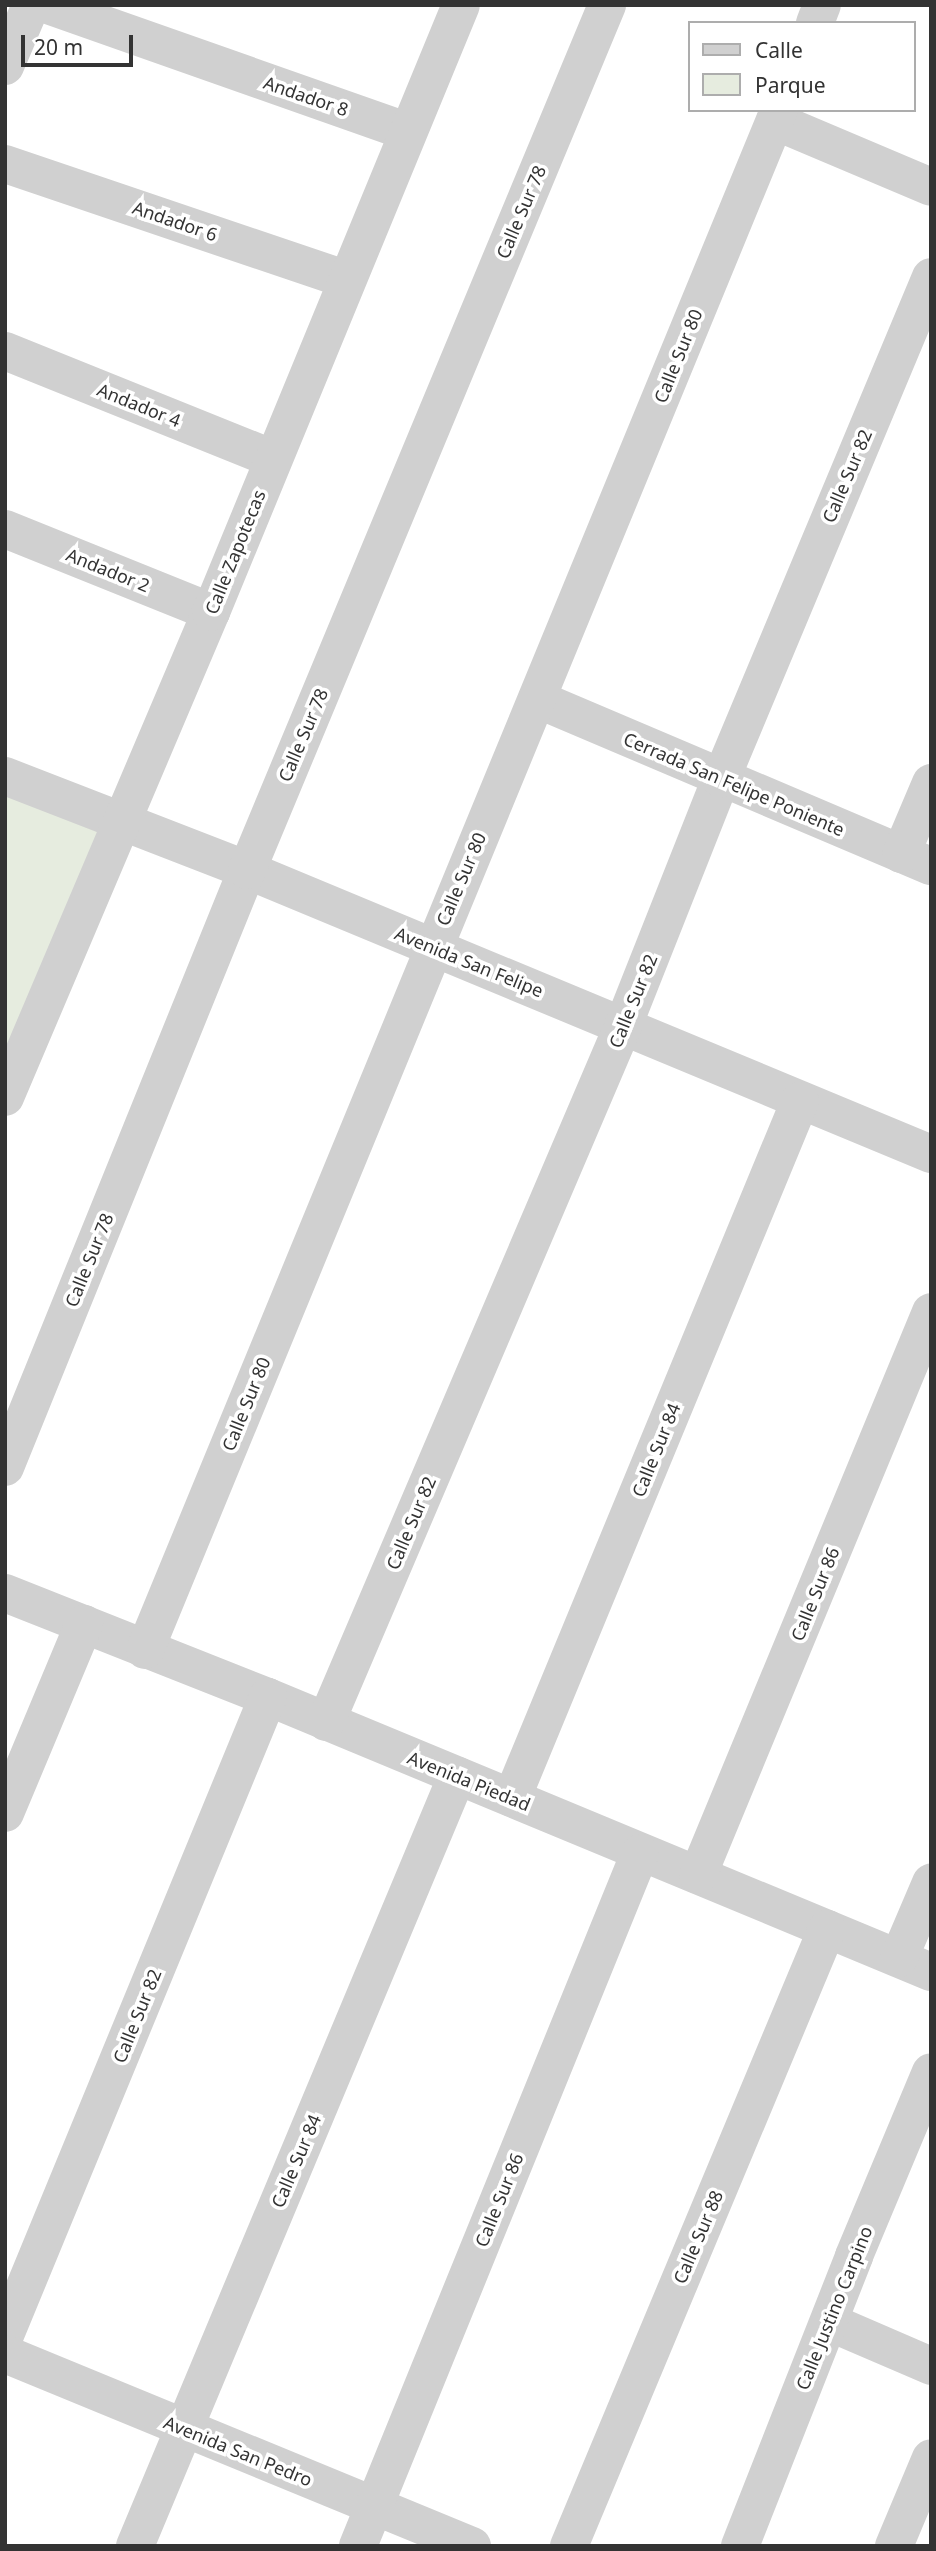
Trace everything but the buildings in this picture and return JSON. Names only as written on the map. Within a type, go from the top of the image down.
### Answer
[{"type":"street","points":[[5,66],[31,5]]},
{"type":"street","name":"Andador 8","points":[[48,5],[406,131]]},
{"type":"street","name":"Calle Zapotecas","points":[[5,1097],[211,612],[345,279],[461,5]]},
{"type":"street","name":"Calle Sur 78","points":[[5,1467],[247,870],[607,5]]},
{"type":"street","points":[[777,116],[931,187]]},
{"type":"street","name":"Calle Sur 80","points":[[145,1650],[432,947],[777,116]]},
{"type":"street","name":"Andador 6","points":[[5,164],[345,279]]},
{"type":"street","name":"Calle Sur 82","points":[[326,1722],[623,1026],[720,779],[931,277]]},
{"type":"street","name":"Andador 4","points":[[5,351],[274,458]]},
{"type":"street","name":"Andador 2","points":[[5,529],[211,612]]},
{"type":"street","name":"Cerrada San Felipe Poniente","points":[[537,699],[916,860]]},
{"type":"street","name":"Avenida San Felipe","points":[[5,776],[247,870],[931,1154]]},
{"type":"street","points":[[916,860],[931,783]]},
{"type":"street","name":"Calle Sur 84","points":[[512,1798],[800,1101]]},
{"type":"street","name":"Calle Sur 86","points":[[698,1875],[931,1312]]},
{"type":"street","name":"Avenida Piedad","points":[[5,1592],[268,1697],[915,1965]]},
{"type":"street","points":[[5,1813],[84,1624]]},
{"type":"street","name":"Calle Sur 82","points":[[5,2335],[268,1697]]},
{"type":"street","name":"Calle Sur 84","points":[[135,2546],[457,1776]]},
{"type":"street","name":"Calle Sur 86","points":[[358,2546],[640,1853]]},
{"type":"street","points":[[915,1965],[931,1883]]},
{"type":"street","name":"Calle Sur 88","points":[[569,2546],[827,1928]]},
{"type":"street","name":"Calle Justino Carpino","points":[[740,2546],[931,2072]]},
{"type":"street","points":[[829,2322],[931,2366]]},
{"type":"street","name":"Avenida San Pedro","points":[[5,2354],[472,2546]]},
{"type":"street","points":[[894,2546],[931,2458]]},
{"type":"green space","points":[[5,786],[114,829],[5,1089]]}]
